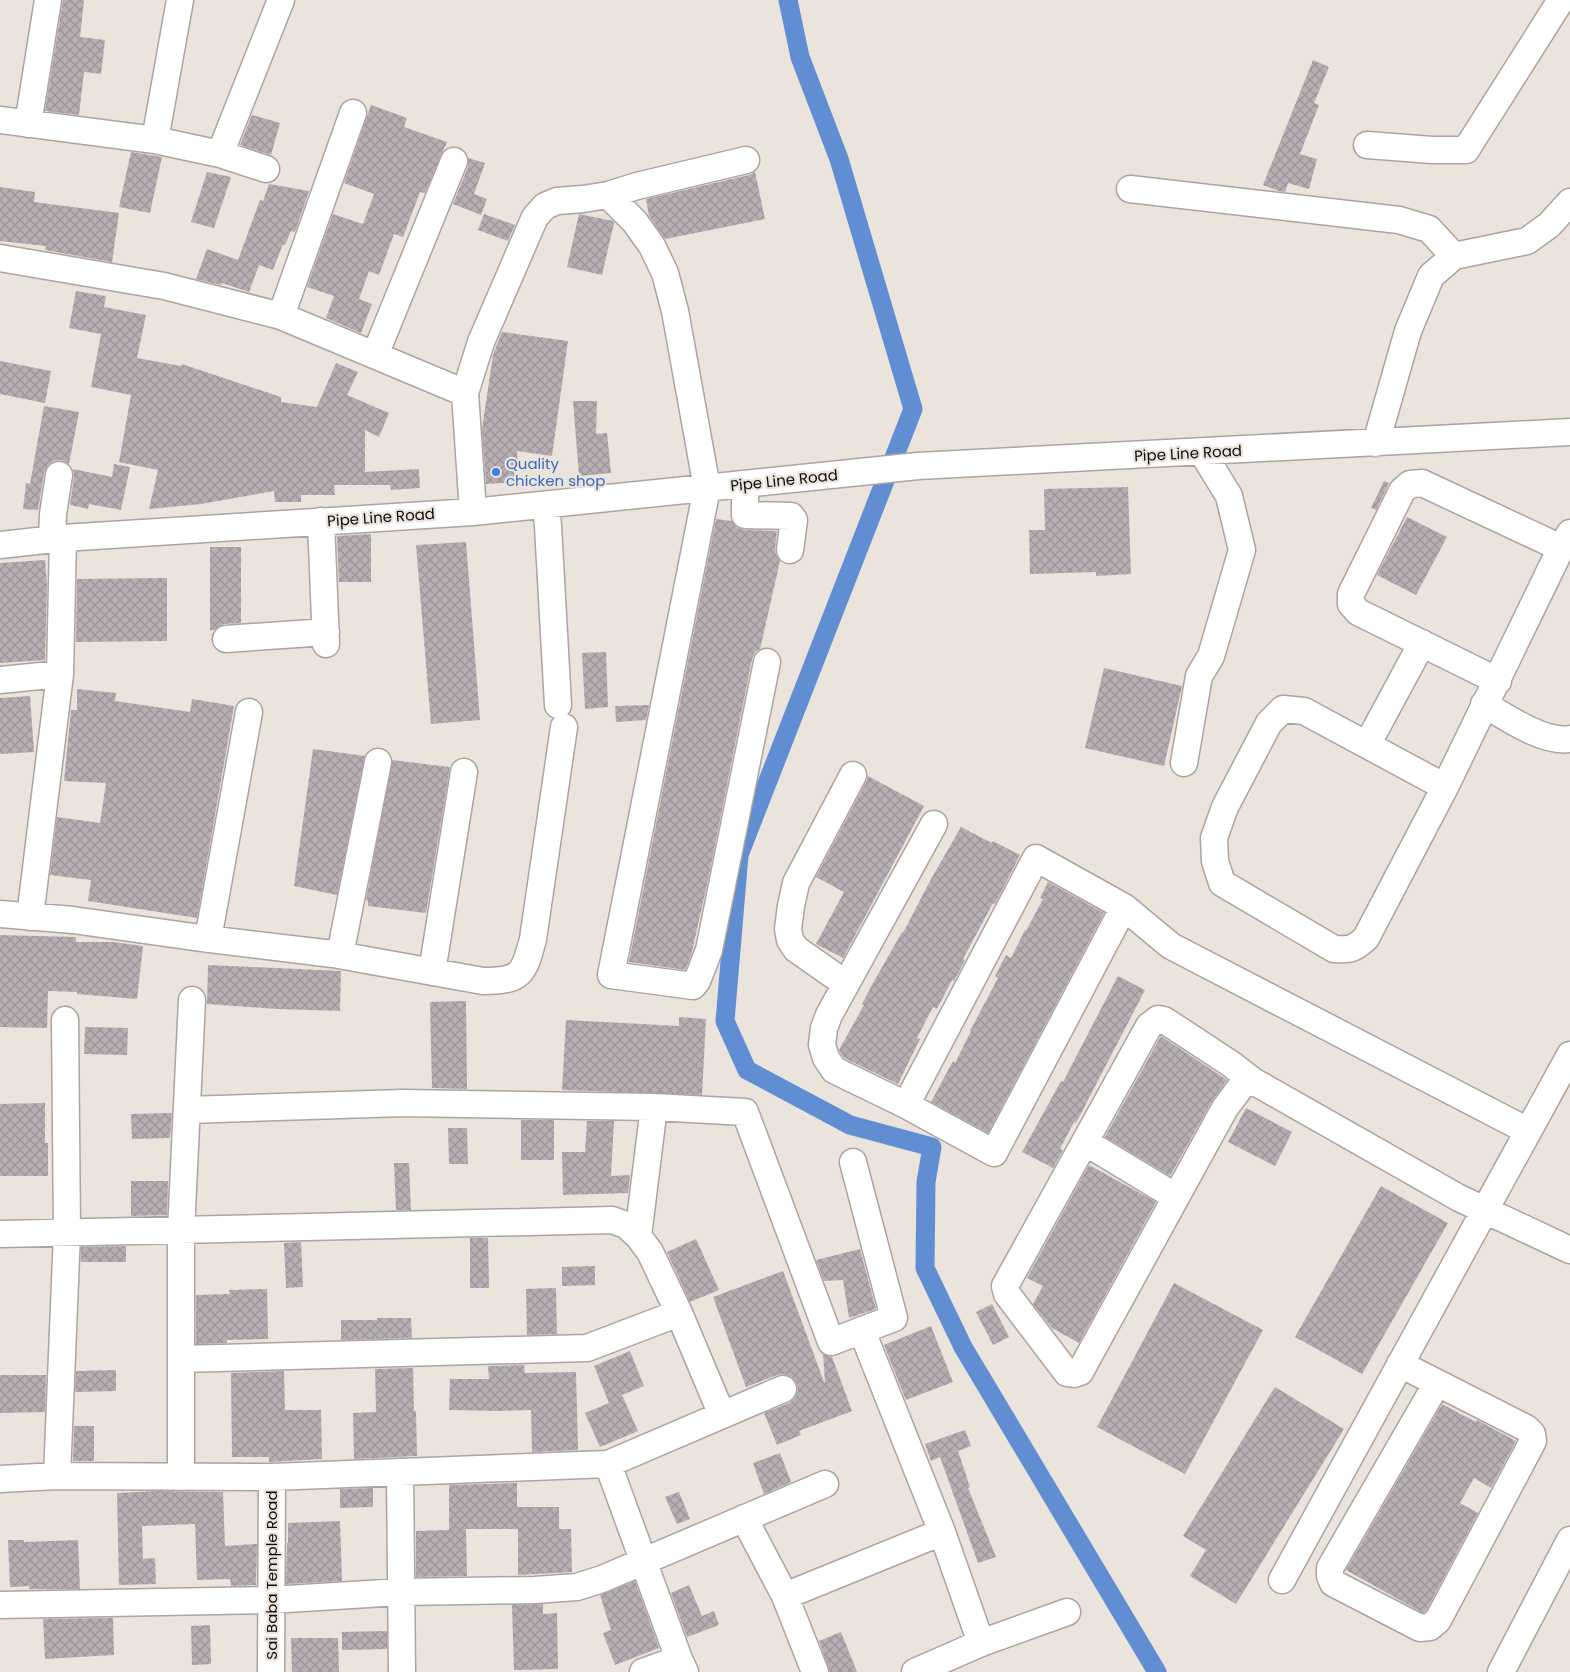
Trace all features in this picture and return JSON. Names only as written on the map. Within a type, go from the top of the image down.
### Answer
[{"type":"street","points":[[28,124],[48,0]]},
{"type":"street","points":[[155,140],[180,0]]},
{"type":"street","points":[[220,154],[281,0]]},
{"type":"street","points":[[1367,145],[1432,150],[1466,150],[1561,0]]},
{"type":"street","points":[[281,316],[353,113]]},
{"type":"street","points":[[0,120],[155,140],[220,154],[266,169]]},
{"type":"street","points":[[473,512],[465,393],[481,342],[535,217],[545,206],[557,201],[608,195],[637,186],[746,160]]},
{"type":"street","points":[[375,355],[454,161]]},
{"type":"street","points":[[1130,189],[1399,220],[1429,229],[1454,256]]},
{"type":"street","points":[[608,195],[635,222],[652,246],[665,273],[675,311],[708,488],[611,975],[693,986],[697,982],[709,950],[767,662]]},
{"type":"street","points":[[1376,443],[1408,330],[1432,276],[1454,256],[1527,241],[1549,224],[1570,202]]},
{"type":"street","points":[[0,258],[164,286],[281,316],[465,393]]},
{"type":"street","name":"Pipe Line Road","points":[[0,545],[57,538],[473,512],[918,466],[1570,432]]},
{"type":"street","points":[[1184,763],[1199,676],[1210,656],[1242,550],[1229,496],[1202,452]]},
{"type":"street","points":[[30,917],[60,674],[57,538],[53,514],[59,475]]},
{"type":"street","points":[[756,482],[770,515],[792,516],[794,520],[790,550]]},
{"type":"street","points":[[1445,787],[1304,710],[1283,709],[1269,723],[1225,807],[1214,838],[1215,861],[1222,883],[1334,948],[1347,950],[1355,948],[1366,938],[1445,787],[1484,704],[1498,681],[1566,540],[1422,483],[1410,484],[1402,491],[1351,594],[1351,604],[1358,612],[1498,681]]},
{"type":"street","points":[[0,914],[72,920],[340,955],[483,981],[504,981],[519,975],[527,962],[533,939],[561,716],[546,504]]},
{"type":"street","points":[[226,639],[326,638],[321,521]]},
{"type":"street","points":[[1367,745],[1422,643]]},
{"type":"street","points":[[0,680],[60,674]]},
{"type":"street","points":[[1484,704],[1548,737],[1560,740],[1570,739]]},
{"type":"street","points":[[208,939],[249,712]]},
{"type":"street","points":[[340,955],[378,762]]},
{"type":"street","points":[[432,972],[464,772]]},
{"type":"street","points":[[846,984],[796,950],[790,940],[788,929],[796,884],[853,775]]},
{"type":"street","points":[[934,824],[829,1015],[824,1028],[822,1045],[826,1058],[834,1070],[906,1105],[994,1153],[1124,907]]},
{"type":"street","points":[[906,1105],[1036,858],[1124,907],[1171,946],[1528,1131]]},
{"type":"street","points":[[181,1477],[181,1231],[192,1000]]},
{"type":"street","points":[[1253,1081],[1244,1084],[1225,1108],[1080,1372],[1074,1374],[1067,1372],[1007,1294],[1005,1286],[1149,1026],[1158,1019],[1164,1020],[1231,1064],[1253,1081],[1484,1211],[1570,1250]]},
{"type":"street","points":[[57,1476],[67,1233],[65,1020]]},
{"type":"street","points":[[1282,1580],[1528,1131],[1566,1070]]},
{"type":"street","points":[[187,1110],[403,1103],[654,1107],[745,1112],[831,1342],[894,1318],[852,1162]]},
{"type":"street","points":[[638,1236],[654,1107]]},
{"type":"street","points":[[1085,1142],[1176,1197]]},
{"type":"street","points":[[0,1234],[612,1220],[626,1225],[638,1236],[650,1252],[679,1313],[722,1415]]},
{"type":"street","points":[[181,1359],[588,1348],[679,1313]]},
{"type":"street","points":[[862,1331],[942,1532],[982,1643]]},
{"type":"street","points":[[1400,1364],[1526,1428],[1532,1434],[1533,1441],[1438,1620],[1430,1627],[1420,1628],[1333,1583],[1330,1576],[1330,1568],[1437,1383]]},
{"type":"street","points":[[0,1479],[57,1476],[272,1477],[608,1464],[783,1389]]},
{"type":"street","points":[[608,1464],[682,1665],[643,1672]]},
{"type":"street","points":[[400,1472],[402,1672]]},
{"type":"street","name":"Sai Baba Temple Road","points":[[271,1672],[272,1477]]},
{"type":"street","points":[[0,1605],[271,1600],[400,1592],[536,1590],[577,1587],[602,1579],[825,1484]]},
{"type":"street","points":[[744,1518],[785,1596],[814,1672]]},
{"type":"street","points":[[785,1596],[942,1532]]},
{"type":"street","points":[[1501,1672],[1570,1540]]},
{"type":"street","points":[[915,1672],[982,1643],[1067,1612]]},
{"type":"building","points":[[63,0],[84,0],[80,37],[105,40],[101,74],[84,72],[79,115],[45,111]]},
{"type":"building","points":[[1313,60],[1329,67],[1314,103],[1319,105],[1300,154],[1317,159],[1309,189],[1288,183],[1285,192],[1279,191],[1263,185]]},
{"type":"building","points":[[371,105],[407,118],[404,127],[447,142],[425,193],[420,192],[403,237],[394,234],[379,275],[369,271],[359,299],[372,304],[361,333],[326,318],[334,296],[307,287],[333,214],[363,224],[374,194],[344,183]]},
{"type":"building","points":[[252,115],[280,123],[271,155],[240,145]]},
{"type":"building","points":[[131,152],[162,157],[150,213],[119,207]]},
{"type":"building","points":[[468,158],[485,163],[474,194],[487,199],[481,215],[453,204],[468,167]]},
{"type":"building","points":[[207,172],[231,177],[214,228],[191,222]]},
{"type":"building","points":[[755,172],[765,219],[665,239],[649,216],[646,199]]},
{"type":"building","points":[[269,184],[309,191],[295,232],[291,231],[285,245],[283,244],[273,270],[259,265],[249,292],[222,283],[221,285],[196,279],[207,249],[238,260],[260,200],[263,201]]},
{"type":"building","points":[[0,187],[35,192],[34,202],[119,213],[112,262],[45,250],[46,246],[0,241]]},
{"type":"building","points":[[484,214],[515,225],[508,241],[478,230]]},
{"type":"building","points":[[579,214],[613,221],[614,223],[602,275],[567,267]]},
{"type":"building","points":[[76,291],[106,296],[104,307],[146,315],[137,358],[181,366],[182,364],[281,397],[281,402],[317,407],[336,363],[358,372],[347,395],[389,413],[379,437],[365,430],[365,472],[419,469],[420,488],[391,490],[390,485],[334,485],[335,495],[301,495],[301,502],[275,502],[274,491],[201,504],[149,509],[158,470],[119,462],[131,395],[91,387],[101,334],[69,328]]},
{"type":"building","points":[[502,332],[568,341],[552,456],[517,451],[519,482],[486,484],[482,429],[493,355]]},
{"type":"building","points":[[0,361],[51,371],[45,403],[0,394]]},
{"type":"building","points":[[573,401],[597,401],[596,434],[607,433],[611,473],[579,476]]},
{"type":"building","points":[[44,406],[79,412],[69,464],[61,460],[53,461],[48,465],[44,473],[38,510],[23,509],[26,483],[30,484]]},
{"type":"building","points":[[114,464],[130,467],[121,510],[89,504],[88,509],[70,505],[74,477],[73,469],[112,477]]},
{"type":"building","points":[[1384,481],[1389,483],[1376,510],[1371,508]]},
{"type":"building","points":[[1128,487],[1131,574],[1096,576],[1096,572],[1030,574],[1029,530],[1045,530],[1044,489]]},
{"type":"building","points":[[1407,517],[1447,537],[1416,595],[1377,575]]},
{"type":"building","points":[[716,519],[732,521],[737,528],[744,530],[777,531],[775,549],[780,561],[760,649],[755,652],[752,659],[708,880],[691,956],[685,970],[629,962]]},
{"type":"building","points":[[371,534],[371,582],[339,582],[337,536]]},
{"type":"building","points":[[466,542],[480,720],[431,724],[416,545]]},
{"type":"building","points":[[210,547],[241,547],[241,623],[224,624],[215,630],[210,630]]},
{"type":"building","points":[[45,560],[47,584],[45,660],[0,663],[0,563]]},
{"type":"building","points":[[167,578],[167,641],[76,642],[77,579]]},
{"type":"building","points":[[606,652],[608,707],[585,709],[582,653]]},
{"type":"building","points":[[1104,668],[1182,686],[1164,766],[1085,748]]},
{"type":"building","points":[[77,689],[116,693],[115,701],[190,712],[192,699],[234,706],[197,918],[88,901],[91,880],[50,875],[57,817],[100,823],[106,783],[64,781],[71,710],[77,710]]},
{"type":"building","points":[[30,696],[34,752],[0,754],[0,698]]},
{"type":"building","points":[[649,705],[646,720],[616,722],[615,706]]},
{"type":"building","points":[[313,749],[365,756],[337,895],[294,886]]},
{"type":"building","points":[[392,760],[450,767],[426,913],[368,906],[368,901],[366,900]]},
{"type":"building","points":[[868,776],[924,806],[843,958],[816,944],[844,892],[816,877]]},
{"type":"building","points":[[961,827],[1020,855],[995,904],[993,903],[963,959],[965,960],[954,981],[952,980],[937,1009],[933,1007],[917,1038],[920,1039],[898,1084],[844,1058],[839,1050],[864,1005],[862,1004],[873,983],[903,933]]},
{"type":"building","points":[[1048,882],[1104,913],[988,1133],[931,1102],[953,1061],[955,1063],[998,978],[995,976],[1006,955],[1011,958],[1026,931],[1043,899],[1040,898]]},
{"type":"building","points":[[0,935],[76,937],[76,942],[113,942],[143,946],[137,999],[77,994],[77,992],[48,991],[47,1028],[0,1027]]},
{"type":"building","points":[[208,965],[341,971],[340,1011],[207,1004]]},
{"type":"building","points":[[1118,976],[1145,990],[1076,1123],[1074,1122],[1060,1149],[1063,1150],[1053,1168],[1022,1152],[1061,1081],[1063,1082]]},
{"type":"building","points":[[466,1001],[467,1089],[432,1088],[430,1002]]},
{"type":"building","points":[[679,1017],[706,1019],[702,1095],[562,1090],[566,1020],[679,1026]]},
{"type":"building","points":[[85,1027],[128,1028],[127,1055],[84,1054]]},
{"type":"building","points":[[1161,1036],[1227,1080],[1212,1101],[1170,1176],[1105,1137]]},
{"type":"building","points":[[45,1103],[45,1143],[48,1143],[48,1176],[0,1176],[0,1104]]},
{"type":"building","points":[[1246,1108],[1292,1132],[1275,1166],[1228,1142]]},
{"type":"building","points":[[172,1113],[170,1138],[132,1139],[131,1114]]},
{"type":"building","points":[[521,1120],[554,1120],[554,1160],[521,1160]]},
{"type":"building","points":[[587,1121],[614,1121],[611,1176],[630,1175],[628,1193],[563,1195],[562,1152],[585,1152]]},
{"type":"building","points":[[448,1128],[467,1128],[468,1164],[449,1164]]},
{"type":"building","points":[[394,1163],[409,1163],[411,1210],[396,1210]]},
{"type":"building","points":[[1089,1165],[1156,1202],[1079,1343],[1052,1328],[1033,1304],[1043,1286],[1027,1278]]},
{"type":"building","points":[[131,1181],[168,1181],[167,1215],[131,1216]]},
{"type":"building","points":[[1381,1186],[1448,1223],[1362,1374],[1295,1337]]},
{"type":"building","points":[[470,1238],[488,1238],[489,1288],[470,1288]]},
{"type":"building","points":[[696,1239],[719,1290],[690,1302],[667,1252]]},
{"type":"building","points":[[301,1242],[303,1287],[286,1288],[284,1243]]},
{"type":"building","points":[[126,1246],[126,1262],[81,1262],[81,1247]]},
{"type":"building","points":[[860,1249],[876,1309],[849,1318],[843,1280],[824,1281],[816,1260]]},
{"type":"building","points":[[595,1266],[595,1285],[562,1286],[562,1267]]},
{"type":"building","points":[[783,1271],[824,1382],[823,1354],[832,1357],[852,1411],[799,1431],[801,1435],[777,1445],[764,1413],[789,1403],[795,1398],[798,1391],[797,1384],[792,1377],[784,1374],[746,1387],[713,1297]]},
{"type":"building","points":[[1174,1283],[1263,1330],[1185,1474],[1097,1427]]},
{"type":"building","points":[[556,1288],[557,1334],[527,1335],[526,1289]]},
{"type":"building","points":[[267,1289],[268,1339],[227,1340],[227,1343],[196,1344],[196,1295],[230,1294],[229,1290]]},
{"type":"building","points":[[992,1304],[1009,1337],[993,1345],[976,1312]]},
{"type":"building","points":[[377,1318],[411,1318],[412,1338],[341,1340],[341,1320],[377,1320]]},
{"type":"building","points":[[931,1326],[953,1382],[906,1400],[884,1345]]},
{"type":"building","points":[[630,1351],[644,1386],[622,1395],[638,1431],[600,1447],[585,1413],[609,1403],[594,1366]]},
{"type":"building","points":[[524,1365],[525,1373],[576,1372],[578,1450],[532,1452],[531,1410],[449,1410],[450,1379],[489,1379],[488,1366]]},
{"type":"building","points":[[413,1368],[417,1456],[354,1459],[353,1413],[376,1412],[375,1369]]},
{"type":"building","points":[[116,1370],[116,1391],[75,1392],[76,1371]]},
{"type":"building","points":[[284,1371],[285,1410],[321,1410],[322,1459],[269,1462],[269,1457],[232,1457],[231,1373]]},
{"type":"building","points":[[0,1375],[46,1375],[45,1412],[0,1413]]},
{"type":"building","points":[[1275,1387],[1344,1429],[1236,1604],[1190,1576],[1206,1550],[1183,1536]]},
{"type":"building","points":[[1442,1404],[1516,1441],[1491,1488],[1474,1478],[1460,1503],[1478,1513],[1426,1611],[1423,1613],[1346,1570]]},
{"type":"building","points":[[74,1426],[94,1426],[94,1461],[73,1461]]},
{"type":"building","points":[[965,1430],[971,1446],[958,1451],[970,1487],[968,1488],[996,1557],[978,1563],[940,1457],[931,1461],[925,1444]]},
{"type":"building","points":[[780,1453],[791,1482],[764,1494],[753,1463]]},
{"type":"building","points":[[517,1483],[517,1507],[559,1507],[559,1529],[571,1529],[572,1572],[518,1575],[518,1529],[466,1529],[467,1576],[416,1577],[416,1531],[449,1530],[449,1485]]},
{"type":"building","points":[[373,1488],[373,1507],[340,1508],[340,1489]]},
{"type":"building","points":[[156,1491],[223,1492],[225,1546],[257,1544],[256,1585],[231,1586],[230,1579],[197,1580],[195,1524],[142,1526],[143,1559],[155,1558],[156,1584],[119,1585],[117,1493]]},
{"type":"building","points":[[679,1492],[690,1519],[677,1524],[665,1497]]},
{"type":"building","points":[[340,1521],[342,1581],[286,1584],[288,1523]]},
{"type":"building","points":[[8,1540],[24,1540],[24,1542],[78,1540],[80,1589],[29,1589],[29,1586],[10,1587]]},
{"type":"building","points":[[635,1581],[659,1648],[615,1665],[603,1633],[611,1630],[600,1595]]},
{"type":"building","points":[[689,1585],[702,1616],[714,1611],[719,1625],[687,1637],[671,1593]]},
{"type":"building","points":[[543,1604],[543,1614],[557,1613],[558,1669],[514,1670],[512,1605]]},
{"type":"building","points":[[113,1618],[114,1655],[45,1659],[43,1619]]},
{"type":"building","points":[[210,1625],[211,1664],[192,1665],[191,1626]]},
{"type":"building","points":[[387,1631],[387,1649],[342,1650],[342,1632]]},
{"type":"building","points":[[841,1632],[857,1672],[830,1672],[819,1641]]},
{"type":"building","points":[[291,1638],[338,1638],[339,1672],[292,1672]]},
{"type":"waterway","points":[[788,0],[800,57],[839,159],[913,409],[739,855],[725,1021],[747,1070],[850,1125],[932,1147],[926,1182],[925,1268],[963,1347],[1157,1672]]},
{"type":"place","name":"Quality chicken shop","points":[[496,472]]}]
